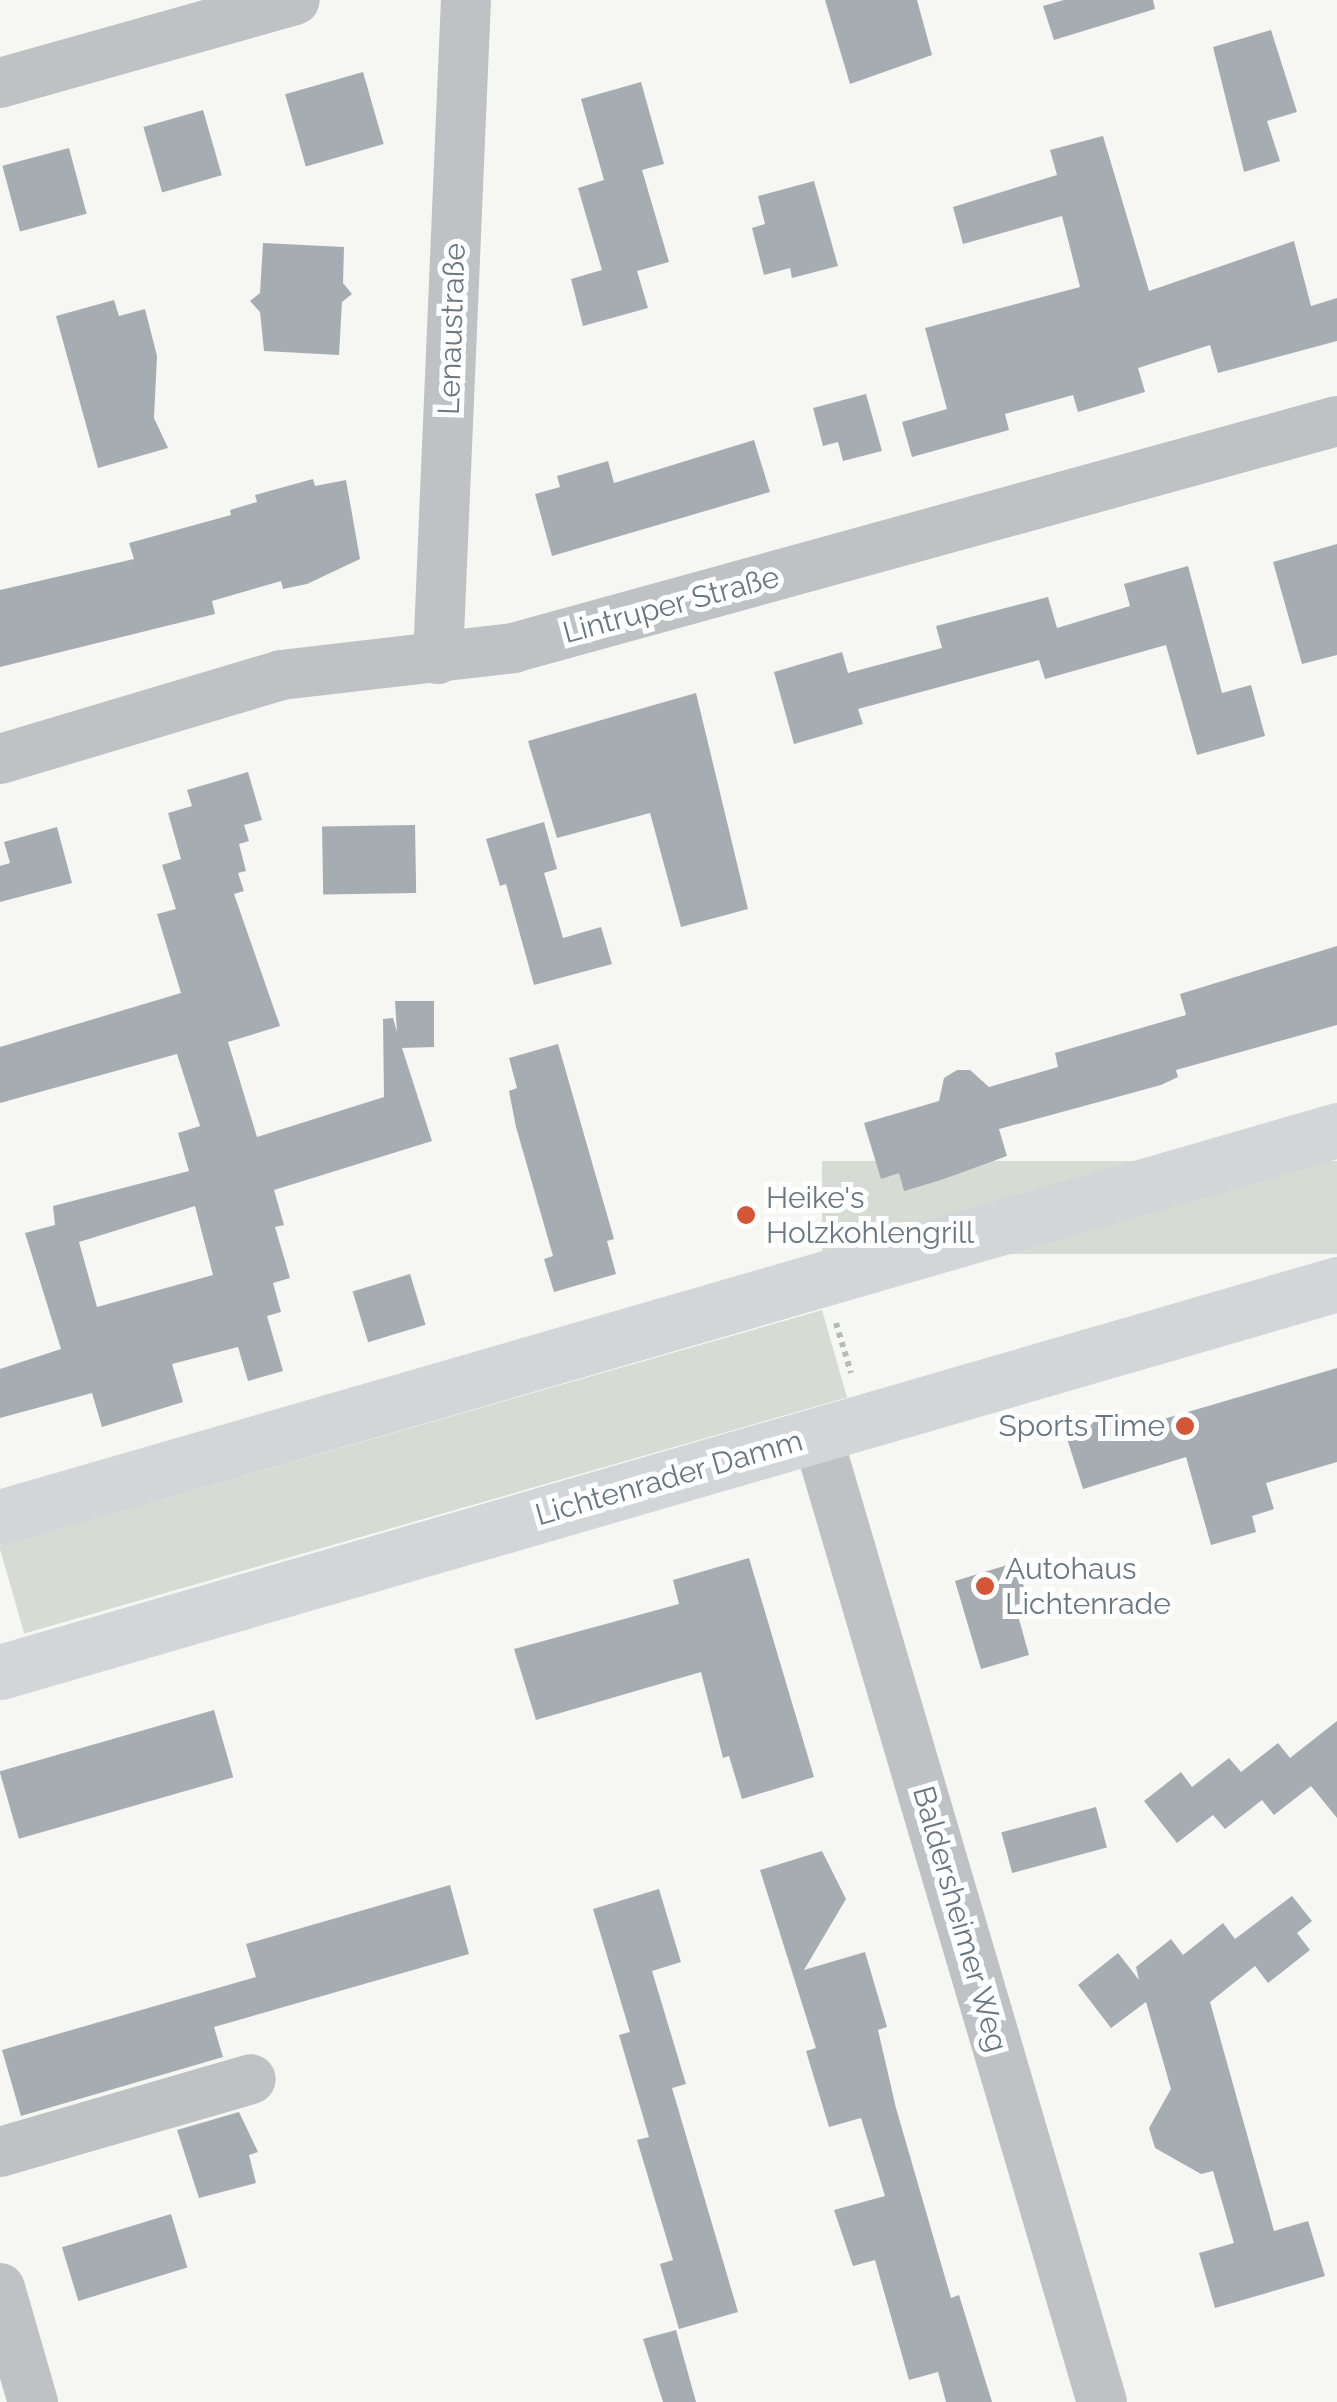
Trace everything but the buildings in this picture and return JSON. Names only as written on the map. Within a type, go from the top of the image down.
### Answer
[{"type":"main road","points":[[0,1517],[1337,1130]]},
{"type":"main road","name":"Lichtenrader Damm","points":[[0,1672],[1337,1284]]},
{"type":"street","points":[[0,83],[295,0]]},
{"type":"street","name":"Lenaustraße","points":[[438,658],[466,0]]},
{"type":"street","name":"Lintruper Straße","points":[[0,758],[280,675],[513,648],[1337,421]]},
{"type":"street","name":"Baldersheimer Weg","points":[[817,1436],[1102,2402]]},
{"type":"street","points":[[0,2152],[252,2080]]},
{"type":"street","points":[[0,2288],[33,2402]]},
{"type":"path","points":[[832,1313],[854,1385]]},
{"type":"shaded area","points":[[822,1161],[1337,1161],[1337,1254],[822,1254]]},
{"type":"shaded area","points":[[822,1310],[847,1397],[24,1633],[0,1546]]},
{"type":"place","name":"Heike's Holzkohlengrill","points":[[746,1215]]},
{"type":"place","name":"Sports Time","points":[[1185,1426]]},
{"type":"place","name":"Autohaus Lichtenrade","points":[[985,1586]]}]
